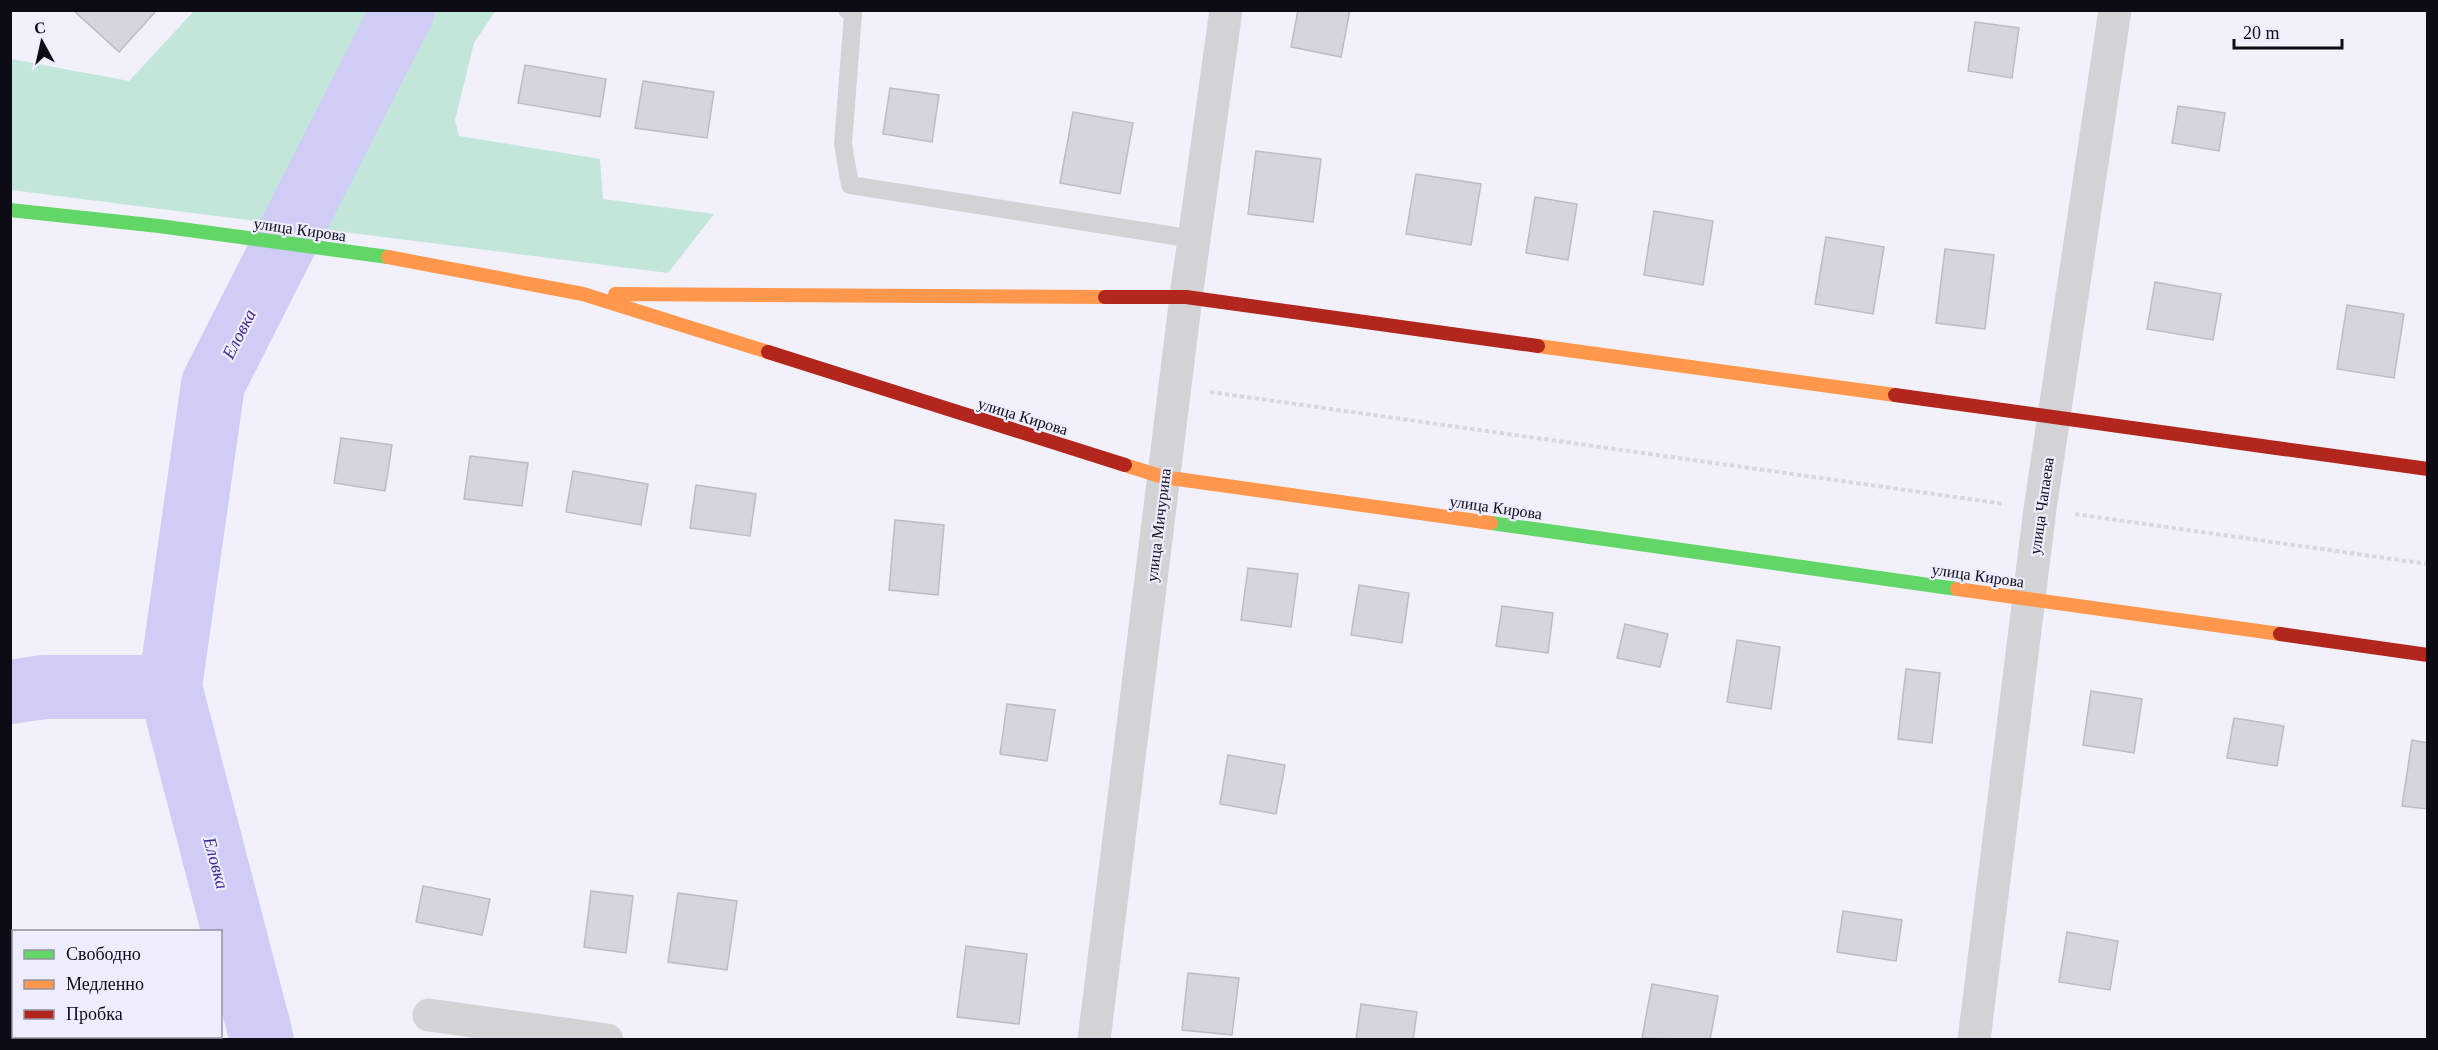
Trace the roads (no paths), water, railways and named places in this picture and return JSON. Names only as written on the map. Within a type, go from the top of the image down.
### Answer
[{"type":"main road","name":"улица Кирова","points":[[10,210],[159,226],[414,261],[583,294],[1163,477],[2427,656]]},
{"type":"main road","name":"улица Кирова","points":[[583,294],[1186,297],[2427,469]]},
{"type":"street","name":"улица Мичурина","points":[[1094,1040],[1186,297],[1226,10]]},
{"type":"street","name":"улица Чапаева","points":[[1974,1040],[2040,509],[2115,10]]},
{"type":"street","points":[[429,1015],[607,1040]]},
{"type":"lane","points":[[847,10],[853,14],[843,144],[850,185],[1194,239]]},
{"type":"waterway","name":"Еловка","points":[[262,1040],[170,687],[213,384],[403,10]]},
{"type":"waterway","name":"Еловка","points":[[10,692],[44,687],[170,687]]}]
